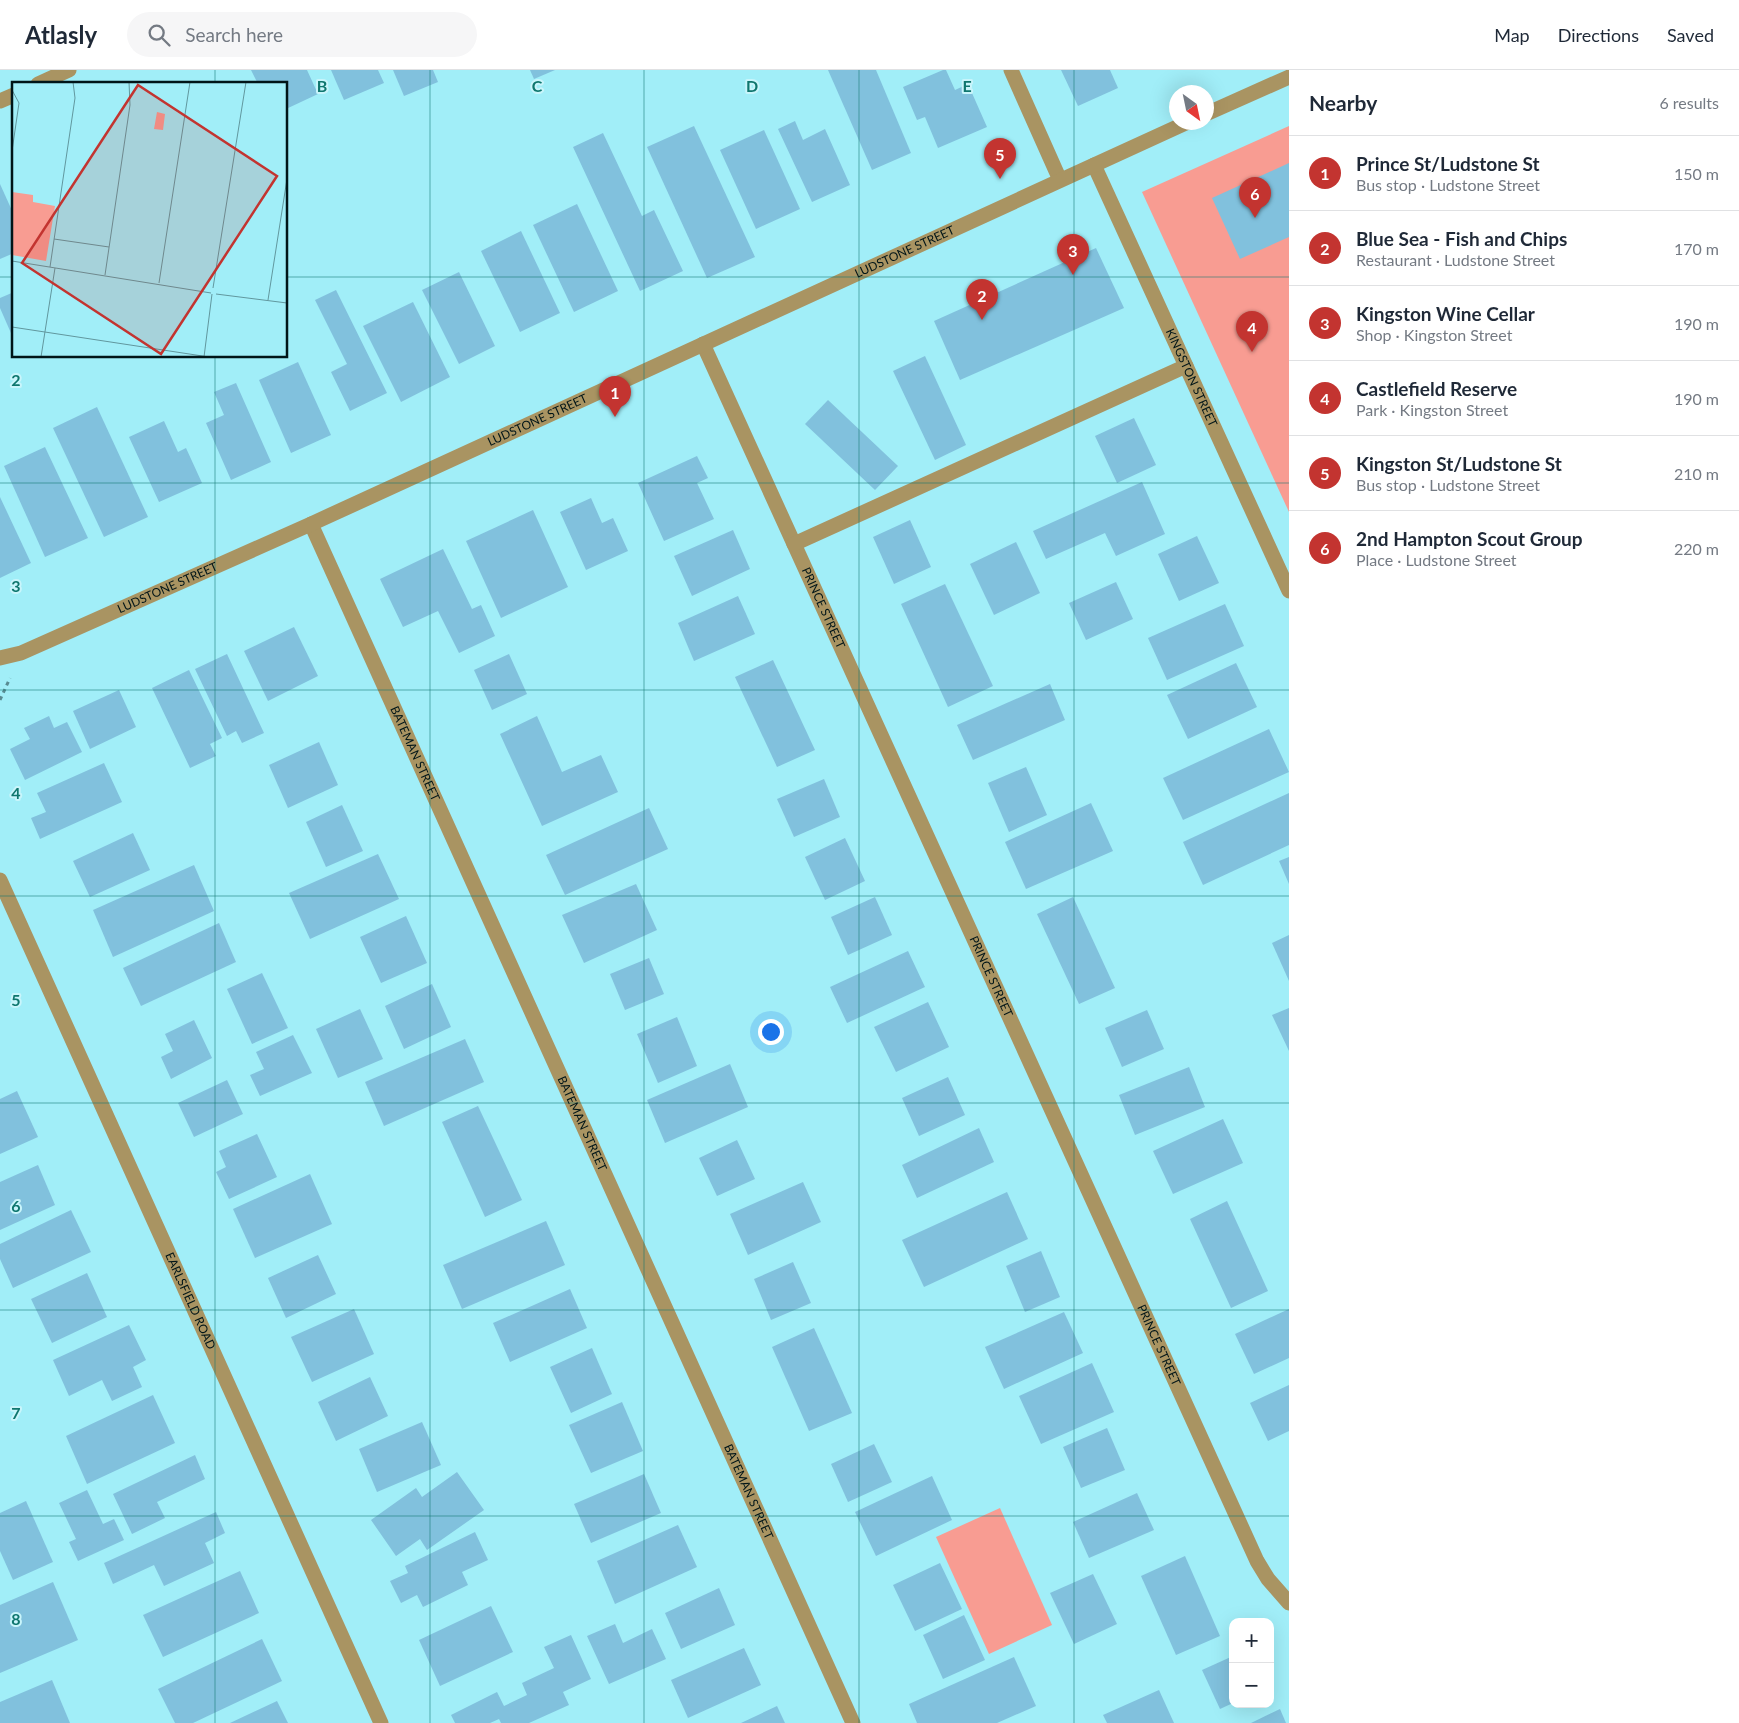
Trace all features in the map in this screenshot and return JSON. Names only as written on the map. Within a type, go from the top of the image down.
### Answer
[{"type":"street","points":[[42,82],[69,70]]},
{"type":"street","points":[[1011,70],[1060,180]]},
{"type":"street","points":[[1214,110],[1289,77]]},
{"type":"street","points":[[0,101],[12,96]]},
{"type":"street","name":"LUDSTONE STREET","points":[[0,658],[22,653],[311,524],[1171,130]]},
{"type":"street","name":"KINGSTON STREET","points":[[1094,165],[1289,591]]},
{"type":"street","name":"PRINCE STREET","points":[[703,344],[1258,1561],[1268,1579],[1289,1603]]},
{"type":"street","points":[[794,544],[1186,366]]},
{"type":"street","name":"BATEMAN STREET","points":[[311,524],[853,1723]]},
{"type":"street","name":"LUDSTONE STREET","points":[[0,670],[22,653]]},
{"type":"street","name":"EARLSFIELD ROAD","points":[[0,880],[381,1723]]},
{"type":"shaded area","points":[[1289,126],[1289,512],[1142,192]]},
{"type":"shaded area","points":[[1000,1508],[1052,1625],[989,1654],[936,1537]]},
{"type":"building","points":[[251,70],[307,70],[318,94],[288,108],[288,82],[257,82]]},
{"type":"building","points":[[331,70],[378,70],[384,83],[344,100]]},
{"type":"building","points":[[393,70],[433,70],[438,82],[404,96]]},
{"type":"building","points":[[530,70],[555,70],[534,79]]},
{"type":"building","points":[[828,70],[876,70],[911,153],[872,170]]},
{"type":"building","points":[[946,70],[955,90],[968,84],[987,127],[938,148],[925,117],[917,120],[903,87]]},
{"type":"building","points":[[1061,70],[1110,70],[1118,88],[1078,106]]},
{"type":"building","points":[[795,121],[803,140],[825,129],[850,185],[812,202],[778,129]]},
{"type":"building","points":[[694,126],[755,257],[707,278],[647,147]]},
{"type":"building","points":[[764,130],[800,209],[756,229],[720,150]]},
{"type":"building","points":[[603,133],[642,216],[654,210],[683,271],[640,291],[573,147]]},
{"type":"building","points":[[1289,163],[1289,237],[1240,259],[1212,198]]},
{"type":"building","points":[[0,184],[12,211],[12,254],[0,259]]},
{"type":"building","points":[[577,204],[618,291],[574,312],[533,225]]},
{"type":"building","points":[[521,231],[560,313],[520,332],[481,251]]},
{"type":"building","points":[[1096,248],[1124,308],[960,380],[934,321]]},
{"type":"building","points":[[459,272],[495,346],[459,364],[422,290]]},
{"type":"building","points":[[336,290],[387,393],[350,411],[331,372],[347,364],[315,300]]},
{"type":"building","points":[[12,293],[12,335],[0,308],[0,298]]},
{"type":"building","points":[[413,302],[450,377],[401,402],[363,326]]},
{"type":"building","points":[[925,356],[966,445],[935,460],[893,371]]},
{"type":"building","points":[[298,362],[331,435],[291,453],[259,380]]},
{"type":"building","points":[[236,383],[271,462],[231,480],[206,423],[224,415],[214,392]]},
{"type":"building","points":[[828,400],[898,466],[875,490],[805,424]]},
{"type":"building","points":[[97,407],[148,517],[104,537],[53,428]]},
{"type":"building","points":[[1134,418],[1156,465],[1117,483],[1095,436]]},
{"type":"building","points":[[164,421],[178,452],[186,448],[202,483],[159,502],[129,437]]},
{"type":"building","points":[[45,447],[88,538],[45,557],[4,466]]},
{"type":"building","points":[[697,456],[708,478],[697,483],[714,519],[664,541],[638,483]]},
{"type":"building","points":[[1142,482],[1165,534],[1116,556],[1105,533],[1046,559],[1033,531]]},
{"type":"building","points":[[0,497],[31,563],[0,578]]},
{"type":"building","points":[[591,498],[602,523],[613,518],[628,551],[586,570],[560,512]]},
{"type":"building","points":[[533,510],[568,587],[501,618],[466,541]]},
{"type":"building","points":[[910,520],[931,567],[894,584],[873,537]]},
{"type":"building","points":[[733,530],[750,569],[692,596],[674,556]]},
{"type":"building","points":[[1197,536],[1219,583],[1179,601],[1158,554]]},
{"type":"building","points":[[1016,542],[1040,593],[994,615],[970,564]]},
{"type":"building","points":[[443,549],[472,609],[481,605],[495,636],[459,653],[438,611],[403,627],[380,579]]},
{"type":"building","points":[[1116,582],[1133,619],[1086,640],[1069,603]]},
{"type":"building","points":[[945,584],[993,686],[948,707],[901,604]]},
{"type":"building","points":[[738,596],[755,634],[694,661],[678,623]]},
{"type":"building","points":[[1225,604],[1244,646],[1167,680],[1148,638]]},
{"type":"building","points":[[294,627],[318,676],[268,701],[244,651]]},
{"type":"building","points":[[227,654],[264,733],[242,743],[236,731],[227,736],[195,669]]},
{"type":"building","points":[[509,654],[527,694],[492,710],[474,670]]},
{"type":"building","points":[[773,660],[815,750],[777,767],[735,677]]},
{"type":"building","points":[[1236,663],[1257,707],[1188,739],[1167,695]]},
{"type":"building","points":[[189,670],[222,738],[210,744],[216,756],[190,768],[152,688]]},
{"type":"building","points":[[1050,684],[1065,720],[973,760],[957,725]]},
{"type":"building","points":[[119,690],[136,727],[90,749],[73,711]]},
{"type":"building","points":[[49,716],[54,728],[67,722],[82,752],[25,780],[10,749],[30,739],[24,728]]},
{"type":"building","points":[[537,716],[562,772],[601,755],[618,792],[542,826],[500,734]]},
{"type":"building","points":[[1269,729],[1289,772],[1183,820],[1163,778]]},
{"type":"building","points":[[319,742],[338,785],[288,808],[269,765]]},
{"type":"building","points":[[104,763],[122,802],[40,839],[31,818],[46,812],[37,793]]},
{"type":"building","points":[[1026,767],[1047,815],[1009,832],[988,783]]},
{"type":"building","points":[[824,779],[840,817],[794,837],[777,799]]},
{"type":"building","points":[[1289,793],[1289,845],[1203,885],[1183,842]]},
{"type":"building","points":[[1091,803],[1113,851],[1026,889],[1005,842]]},
{"type":"building","points":[[342,805],[363,851],[326,867],[306,822]]},
{"type":"building","points":[[649,808],[668,849],[565,895],[546,855]]},
{"type":"building","points":[[133,833],[150,870],[90,897],[73,861]]},
{"type":"building","points":[[845,838],[865,881],[825,900],[805,857]]},
{"type":"building","points":[[378,854],[399,899],[310,939],[289,893]]},
{"type":"building","points":[[1289,857],[1289,884],[1279,861]]},
{"type":"building","points":[[194,865],[214,911],[113,957],[93,910]]},
{"type":"building","points":[[636,884],[657,930],[584,963],[562,915]]},
{"type":"building","points":[[875,897],[892,935],[848,955],[831,917]]},
{"type":"building","points":[[1073,897],[1115,988],[1079,1004],[1037,914]]},
{"type":"building","points":[[406,916],[427,963],[381,983],[360,937]]},
{"type":"building","points":[[219,923],[236,962],[141,1006],[123,968]]},
{"type":"building","points":[[1289,935],[1289,981],[1272,943]]},
{"type":"building","points":[[908,951],[925,987],[847,1023],[830,987]]},
{"type":"building","points":[[649,958],[664,994],[625,1010],[610,974]]},
{"type":"building","points":[[262,973],[288,1028],[252,1044],[227,989]]},
{"type":"building","points":[[432,984],[451,1027],[404,1049],[385,1006]]},
{"type":"building","points":[[928,1002],[949,1047],[896,1072],[874,1027]]},
{"type":"building","points":[[1289,1008],[1289,1051],[1272,1015]]},
{"type":"building","points":[[360,1009],[383,1059],[338,1078],[316,1029]]},
{"type":"building","points":[[1147,1010],[1164,1049],[1122,1067],[1105,1028]]},
{"type":"building","points":[[677,1017],[697,1066],[658,1083],[637,1034]]},
{"type":"building","points":[[194,1020],[212,1058],[171,1079],[161,1057],[173,1051],[165,1034]]},
{"type":"building","points":[[293,1035],[312,1073],[260,1096],[250,1075],[264,1069],[256,1052]]},
{"type":"building","points":[[465,1039],[484,1082],[384,1126],[365,1082]]},
{"type":"building","points":[[730,1064],[748,1107],[665,1143],[647,1100]]},
{"type":"building","points":[[1189,1067],[1205,1107],[1135,1135],[1119,1095]]},
{"type":"building","points":[[948,1077],[965,1115],[919,1136],[902,1098]]},
{"type":"building","points":[[227,1080],[243,1114],[194,1137],[178,1103]]},
{"type":"building","points":[[17,1091],[38,1137],[0,1154],[0,1099]]},
{"type":"building","points":[[478,1106],[522,1200],[485,1217],[442,1122]]},
{"type":"building","points":[[1223,1119],[1243,1163],[1173,1194],[1153,1151]]},
{"type":"building","points":[[979,1128],[994,1162],[917,1198],[902,1165]]},
{"type":"building","points":[[257,1134],[277,1177],[229,1199],[216,1172],[226,1167],[219,1151]]},
{"type":"building","points":[[737,1140],[755,1179],[717,1196],[699,1158]]},
{"type":"building","points":[[38,1165],[55,1205],[0,1230],[0,1182]]},
{"type":"building","points":[[310,1174],[332,1224],[255,1258],[233,1209]]},
{"type":"building","points":[[803,1182],[821,1222],[748,1255],[730,1214]]},
{"type":"building","points":[[1007,1192],[1028,1239],[924,1287],[902,1240]]},
{"type":"building","points":[[1227,1201],[1268,1291],[1231,1308],[1190,1219]]},
{"type":"building","points":[[71,1210],[91,1252],[13,1288],[0,1259],[0,1244]]},
{"type":"building","points":[[546,1221],[565,1265],[462,1309],[443,1265]]},
{"type":"building","points":[[1041,1251],[1060,1297],[1025,1312],[1006,1266]]},
{"type":"building","points":[[318,1255],[336,1294],[286,1318],[268,1278]]},
{"type":"building","points":[[793,1262],[811,1303],[771,1320],[754,1279]]},
{"type":"building","points":[[87,1273],[107,1317],[52,1343],[31,1299]]},
{"type":"building","points":[[570,1289],[587,1328],[510,1362],[493,1323]]},
{"type":"building","points":[[354,1309],[374,1354],[312,1382],[291,1337]]},
{"type":"building","points":[[1289,1309],[1289,1358],[1254,1374],[1235,1334]]},
{"type":"building","points":[[1064,1312],[1083,1353],[1004,1389],[985,1347]]},
{"type":"building","points":[[129,1325],[146,1360],[133,1367],[142,1387],[112,1401],[102,1380],[69,1396],[53,1360]]},
{"type":"building","points":[[814,1328],[852,1413],[809,1431],[772,1347]]},
{"type":"building","points":[[592,1348],[612,1394],[571,1413],[550,1367]]},
{"type":"building","points":[[1092,1363],[1114,1412],[1041,1444],[1019,1396]]},
{"type":"building","points":[[370,1377],[388,1416],[336,1441],[318,1402]]},
{"type":"building","points":[[1289,1385],[1289,1431],[1268,1441],[1250,1403]]},
{"type":"building","points":[[153,1395],[175,1443],[87,1484],[66,1436]]},
{"type":"building","points":[[622,1402],[643,1451],[591,1473],[569,1425]]},
{"type":"building","points":[[422,1422],[441,1465],[377,1492],[359,1449]]},
{"type":"building","points":[[1107,1428],[1125,1470],[1081,1488],[1063,1447]]},
{"type":"building","points":[[874,1444],[892,1482],[848,1502],[831,1464]]},
{"type":"building","points":[[195,1455],[205,1479],[157,1502],[165,1518],[132,1534],[113,1494]]},
{"type":"building","points":[[457,1472],[484,1510],[427,1550],[420,1539],[396,1556],[371,1520],[416,1488],[422,1497]]},
{"type":"building","points":[[644,1474],[661,1513],[591,1543],[574,1504]]},
{"type":"building","points":[[932,1476],[952,1520],[876,1556],[855,1512]]},
{"type":"building","points":[[87,1490],[103,1524],[114,1519],[124,1540],[78,1561],[69,1542],[76,1539],[59,1503]]},
{"type":"building","points":[[1137,1493],[1154,1530],[1089,1558],[1073,1522]]},
{"type":"building","points":[[26,1501],[53,1562],[13,1580],[0,1551],[0,1513]]},
{"type":"building","points":[[216,1512],[225,1533],[205,1543],[214,1563],[164,1586],[154,1565],[113,1584],[104,1563]]},
{"type":"building","points":[[678,1525],[697,1567],[615,1604],[597,1561]]},
{"type":"building","points":[[475,1532],[488,1560],[462,1572],[468,1585],[423,1607],[417,1595],[401,1603],[390,1581],[408,1573],[405,1566]]},
{"type":"building","points":[[1185,1556],[1220,1636],[1176,1655],[1141,1576]]},
{"type":"building","points":[[940,1563],[962,1609],[915,1631],[893,1585]]},
{"type":"building","points":[[240,1571],[259,1613],[163,1657],[143,1615]]},
{"type":"building","points":[[1093,1574],[1117,1624],[1074,1644],[1050,1593]]},
{"type":"building","points":[[53,1582],[78,1640],[0,1673],[0,1605]]},
{"type":"building","points":[[719,1588],[735,1625],[681,1649],[665,1613]]},
{"type":"building","points":[[491,1606],[513,1652],[440,1686],[419,1640]]},
{"type":"building","points":[[964,1615],[985,1660],[943,1679],[923,1635]]},
{"type":"building","points":[[615,1624],[623,1643],[652,1629],[666,1659],[609,1684],[587,1636]]},
{"type":"building","points":[[571,1635],[591,1679],[563,1692],[569,1705],[529,1723],[501,1723],[499,1719],[490,1723],[455,1723],[451,1715],[497,1692],[504,1706],[527,1695],[522,1683],[554,1668],[544,1647]]},
{"type":"building","points":[[262,1639],[282,1681],[193,1723],[175,1723],[158,1689]]},
{"type":"building","points":[[744,1648],[761,1685],[688,1718],[671,1680]]},
{"type":"building","points":[[1014,1657],[1036,1706],[997,1723],[917,1723],[909,1704]]},
{"type":"building","points":[[1229,1658],[1229,1705],[1220,1709],[1202,1670]]},
{"type":"building","points":[[52,1680],[70,1723],[0,1723],[0,1702]]},
{"type":"building","points":[[1159,1690],[1174,1723],[1107,1723],[1103,1715]]},
{"type":"building","points":[[277,1701],[288,1723],[230,1723]]},
{"type":"building","points":[[777,1706],[785,1723],[741,1723]]},
{"type":"building","points":[[1280,1709],[1286,1723],[1251,1723]]},
{"type":"place","name":"Kingston St/Ludstone St","points":[[1000,179]]},
{"type":"place","name":"2nd Hampton Scout Group","points":[[1255,218]]},
{"type":"place","name":"Kingston Wine Cellar","points":[[1073,275]]},
{"type":"place","name":"Blue Sea - Fish and Chips","points":[[982,320]]},
{"type":"place","name":"Castlefield Reserve","points":[[1252,352]]},
{"type":"place","name":"Prince St/Ludstone St","points":[[615,417]]}]
